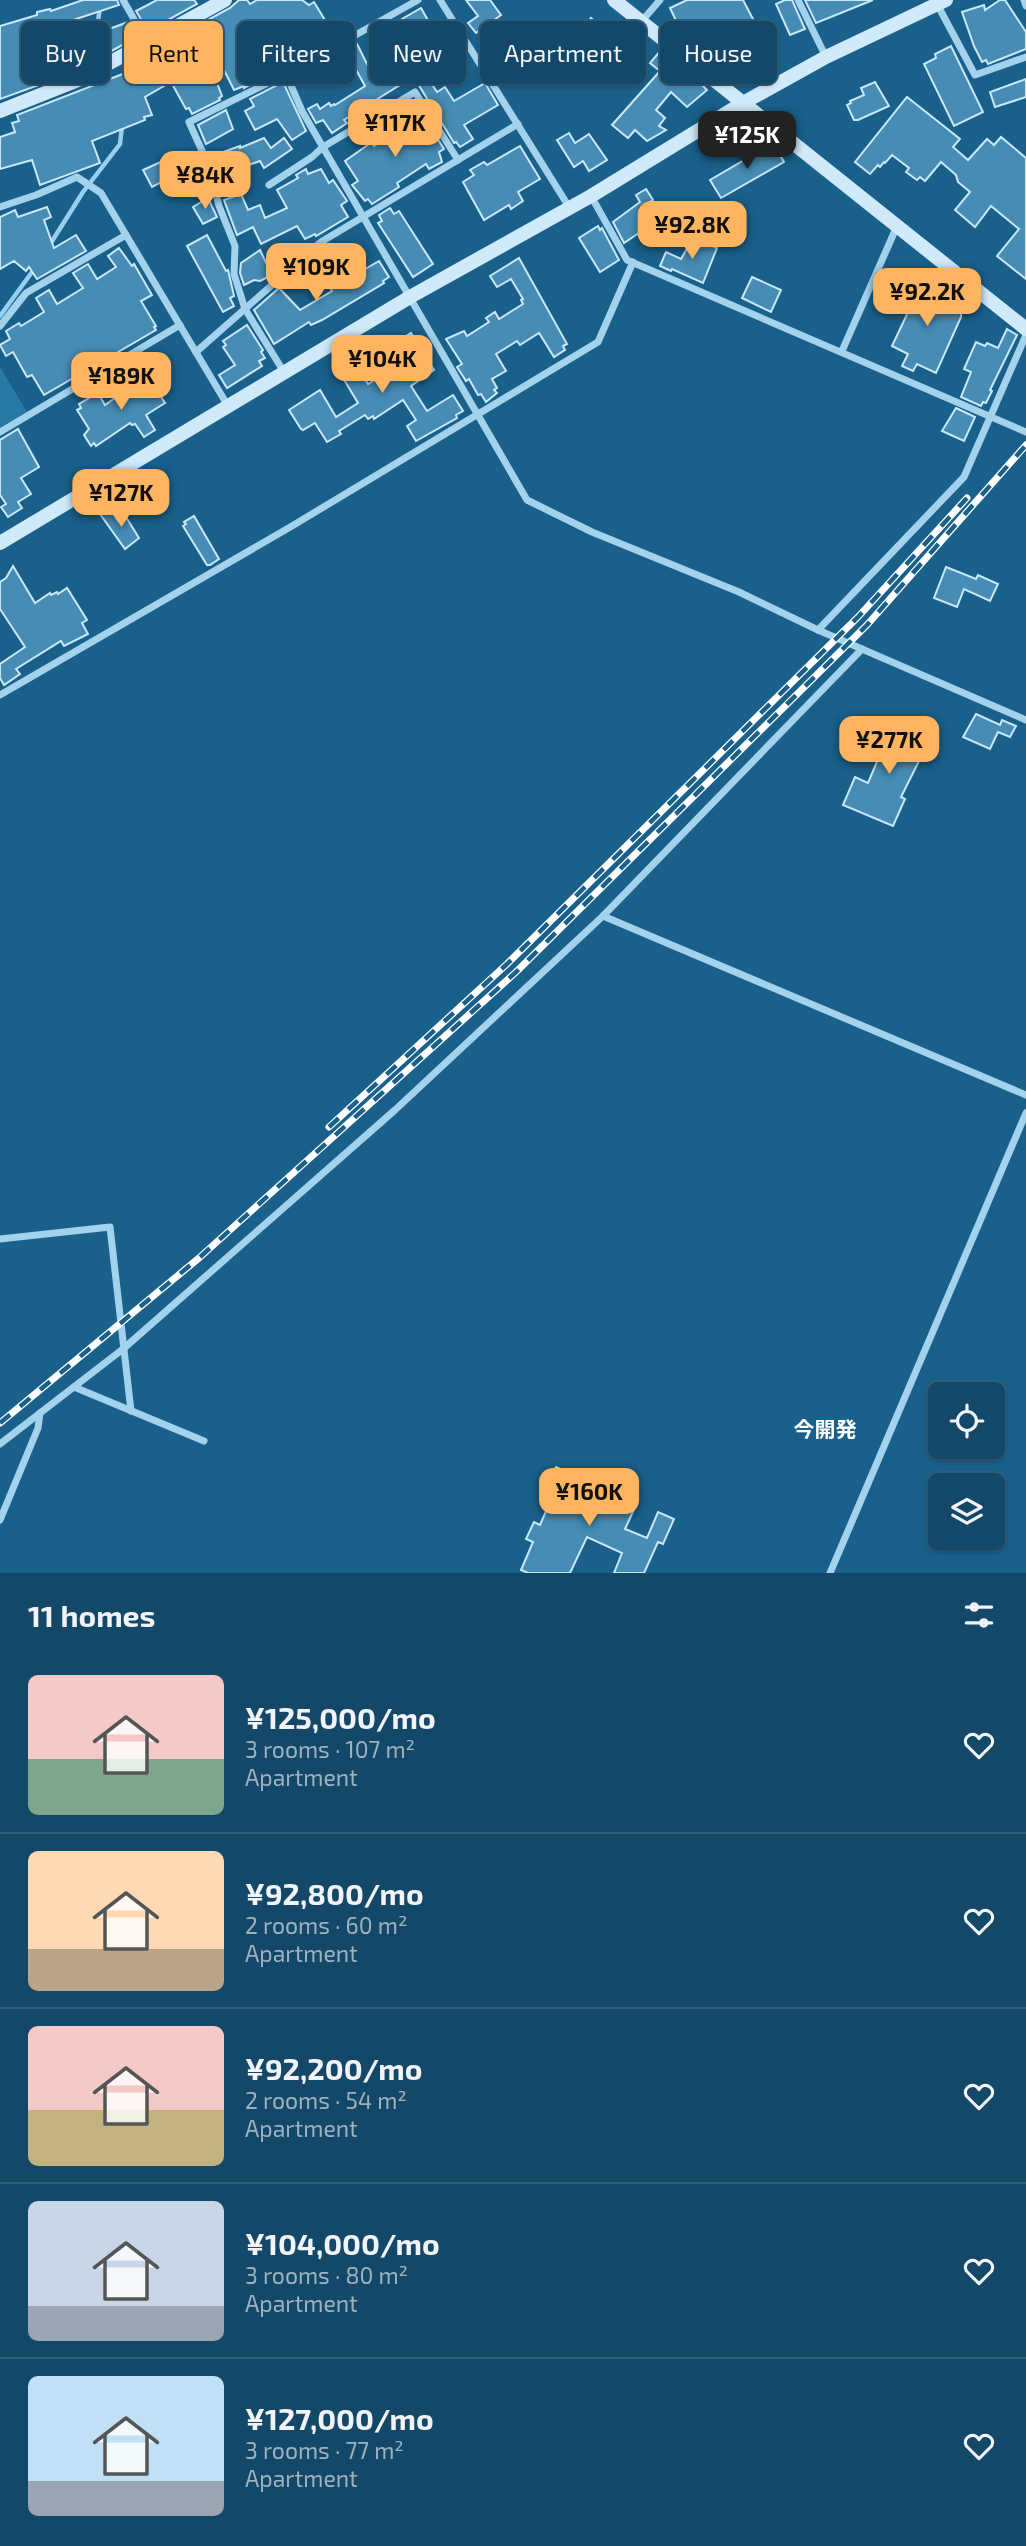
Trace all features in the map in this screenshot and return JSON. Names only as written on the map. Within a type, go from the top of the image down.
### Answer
[{"type":"street","points":[[123,0],[135,21]]},
{"type":"street","points":[[187,21],[225,0]]},
{"type":"street","points":[[355,35],[418,0]]},
{"type":"street","points":[[440,0],[570,208]]},
{"type":"street","points":[[614,0],[640,21]]},
{"type":"street","points":[[642,21],[660,0]]},
{"type":"street","points":[[798,0],[826,57]]},
{"type":"street","points":[[1024,0],[1026,6]]},
{"type":"street","points":[[0,543],[410,297],[591,196],[743,103],[826,57],[941,2],[975,75],[1026,57]]},
{"type":"street","points":[[646,26],[1026,328]]},
{"type":"street","points":[[0,111],[78,80],[124,55]]},
{"type":"street","points":[[266,84],[189,122],[208,164],[219,206],[235,246],[234,274],[244,309],[284,373]]},
{"type":"street","points":[[290,84],[302,111],[527,500],[592,532],[738,592],[818,630],[1026,720]]},
{"type":"street","points":[[269,185],[323,147],[415,92],[458,160]]},
{"type":"street","points":[[196,352],[321,242],[518,124]]},
{"type":"street","points":[[0,207],[77,177],[101,193],[228,407]]},
{"type":"street","points":[[591,196],[627,260],[1026,432]]},
{"type":"street","points":[[842,351],[897,226]]},
{"type":"street","points":[[0,326],[26,293],[125,235]]},
{"type":"street","points":[[0,695],[598,342],[633,262]]},
{"type":"street","points":[[0,432],[180,326]]},
{"type":"street","points":[[818,630],[964,477],[1026,335]]},
{"type":"street","points":[[0,1444],[123,1349],[395,1110],[603,916],[862,649]]},
{"type":"street","points":[[603,916],[1026,1095]]},
{"type":"street","points":[[830,1573],[1026,1113]]},
{"type":"street","points":[[0,1239],[110,1227],[131,1411]]},
{"type":"street","points":[[74,1387],[204,1441]]},
{"type":"street","points":[[0,1520],[38,1428],[40,1413]]},
{"type":"shaded area","points":[[0,367],[27,412],[0,427]]},
{"type":"building","points":[[83,0],[117,0],[119,5],[71,21],[21,21],[21,84],[39,85],[0,99],[0,26],[37,15],[37,12],[51,11]]},
{"type":"building","points":[[157,0],[194,0],[197,4],[166,21],[142,21],[136,11]]},
{"type":"building","points":[[239,0],[247,0],[250,4],[257,0],[302,0],[309,5],[314,2],[326,21],[237,21],[237,84],[252,84],[234,90],[223,68],[223,21],[206,21]]},
{"type":"building","points":[[466,0],[490,0],[501,15],[493,21],[480,21],[480,30],[476,33],[468,23],[478,16]]},
{"type":"building","points":[[687,0],[743,0],[754,21],[676,21],[670,8]]},
{"type":"building","points":[[792,0],[805,29],[790,35],[776,4]]},
{"type":"building","points":[[805,0],[873,0],[816,23]]},
{"type":"building","points":[[1000,0],[1005,0],[1026,32],[1026,49],[988,64],[986,60],[982,62],[974,46],[962,12],[984,5],[985,10]]},
{"type":"building","points":[[421,8],[428,21],[398,21]]},
{"type":"building","points":[[124,23],[124,44],[110,52],[110,29]]},
{"type":"building","points":[[357,44],[369,68],[369,84],[402,84],[344,120],[347,123],[332,133],[323,120],[316,123],[308,109],[317,104],[320,109],[329,103],[331,106],[335,105],[365,86],[355,68]]},
{"type":"building","points":[[951,46],[983,112],[954,126],[924,64],[936,58],[935,54]]},
{"type":"building","points":[[660,51],[660,71],[650,63]]},
{"type":"building","points":[[660,71],[660,84],[701,84],[707,90],[687,107],[671,92],[656,110],[665,118],[659,126],[666,130],[647,141],[635,130],[628,138],[612,125]]},
{"type":"building","points":[[124,73],[124,84],[168,84],[145,97],[152,115],[92,141],[100,163],[40,185],[32,160],[0,169],[0,137],[15,132],[12,123],[19,121],[17,115],[97,84],[110,84],[110,79]]},
{"type":"building","points":[[1026,79],[1026,97],[995,107],[990,92]]},
{"type":"building","points":[[875,82],[889,106],[854,120],[847,105],[864,95],[861,88]]},
{"type":"building","points":[[172,84],[218,84],[222,96],[220,100],[192,114],[189,108],[186,109]]},
{"type":"building","points":[[284,84],[306,131],[292,140],[277,119],[255,130],[245,111],[254,106],[250,99]]},
{"type":"building","points":[[418,84],[432,84],[437,92],[445,87],[454,101],[486,84],[498,105],[464,125],[473,139],[460,147],[454,143]]},
{"type":"building","points":[[907,97],[960,139],[953,147],[968,160],[987,139],[994,145],[1001,137],[1026,158],[1026,279],[997,256],[1019,229],[991,206],[975,227],[955,210],[970,192],[941,162],[925,181],[920,177],[917,180],[906,172],[909,168],[892,155],[870,174],[855,162]]},
{"type":"building","points":[[226,110],[233,129],[206,144],[198,125]]},
{"type":"building","points":[[422,114],[444,149],[439,152],[442,162],[429,169],[426,164],[397,183],[399,187],[372,204],[368,199],[365,201],[352,185],[358,181],[345,161],[372,142],[374,146]]},
{"type":"building","points":[[569,133],[575,143],[589,134],[607,160],[589,171],[583,161],[574,167],[557,140]]},
{"type":"building","points":[[264,138],[271,148],[284,138],[292,149],[264,168],[260,161],[226,173],[224,169],[217,171],[212,156]]},
{"type":"building","points":[[773,143],[784,162],[721,198],[710,180]]},
{"type":"building","points":[[520,146],[540,179],[518,192],[523,201],[511,209],[509,205],[484,220],[463,182],[474,175],[470,170],[484,162],[487,165]]},
{"type":"building","points":[[176,155],[181,166],[200,160],[203,167],[182,178],[179,173],[152,187],[143,170]]},
{"type":"building","points":[[306,169],[308,174],[321,169],[329,183],[333,180],[347,201],[341,205],[348,217],[316,236],[315,234],[305,239],[297,226],[261,244],[253,227],[237,235],[224,200],[241,194],[248,210],[260,205],[265,218],[287,208],[277,190],[298,178],[296,175]]},
{"type":"building","points":[[646,189],[653,200],[648,203],[658,220],[624,243],[613,222],[640,202],[636,195]]},
{"type":"building","points":[[208,198],[217,217],[203,224],[193,207]]},
{"type":"building","points":[[47,207],[51,217],[44,220],[54,248],[76,235],[86,251],[37,279],[29,267],[26,271],[14,261],[0,269],[0,217],[15,210],[18,217]]},
{"type":"building","points":[[390,208],[394,214],[399,211],[433,264],[413,277],[378,223],[382,221],[379,215]]},
{"type":"building","points":[[598,226],[600,230],[602,228],[619,260],[600,272],[579,238]]},
{"type":"building","points":[[207,235],[226,271],[228,270],[234,296],[230,298],[234,306],[223,312],[187,246]]},
{"type":"building","points":[[693,238],[717,248],[703,283],[660,266],[666,252],[681,259]]},
{"type":"building","points":[[119,248],[132,266],[134,264],[152,295],[141,301],[156,330],[44,395],[32,375],[27,377],[13,352],[6,356],[0,345],[10,339],[6,331],[19,323],[21,326],[44,312],[36,298],[49,290],[57,304],[83,288],[73,273],[88,264],[97,279],[116,267],[108,256]]},
{"type":"building","points":[[260,250],[272,275],[244,285],[240,273],[241,263]]},
{"type":"building","points":[[519,258],[567,344],[563,346],[565,350],[554,357],[539,333],[520,345],[517,341],[496,354],[506,371],[492,379],[497,393],[486,402],[457,367],[462,364],[446,339],[464,331],[467,336],[489,322],[486,318],[495,312],[499,319],[523,304],[523,299],[511,279],[497,287],[490,276]]},
{"type":"building","points":[[379,261],[389,277],[384,283],[322,320],[311,325],[309,322],[274,344],[254,310],[279,288],[300,310],[332,291],[328,284],[343,275],[346,280]]},
{"type":"building","points":[[926,274],[943,281],[935,297],[961,313],[936,373],[917,364],[913,371],[902,366],[908,354],[892,346]]},
{"type":"building","points":[[752,277],[781,290],[771,312],[742,298]]},
{"type":"building","points":[[247,325],[265,358],[259,361],[262,366],[227,388],[219,375],[235,365],[223,347],[226,345],[223,341]]},
{"type":"building","points":[[1007,329],[1017,335],[986,403],[983,402],[981,406],[961,397],[971,372],[964,369],[976,342],[998,348]]},
{"type":"building","points":[[411,333],[434,370],[411,386],[427,411],[453,395],[463,411],[456,415],[457,418],[416,441],[407,426],[416,420],[403,400],[374,419],[373,416],[368,419],[365,415],[327,442],[315,423],[301,429],[289,410],[320,390],[336,417],[358,403],[340,373],[356,364],[368,384],[389,371],[373,344],[384,338],[389,347]]},
{"type":"building","points":[[147,375],[165,403],[146,415],[155,430],[144,437],[135,424],[130,423],[96,446],[94,443],[91,446],[84,435],[89,429],[77,410],[81,408],[79,404],[98,393],[105,405]]},
{"type":"building","points":[[956,408],[975,417],[964,441],[942,431]]},
{"type":"building","points":[[18,429],[39,467],[21,478],[31,494],[18,502],[22,508],[8,517],[1,507],[6,504],[0,495],[0,440]]},
{"type":"building","points":[[109,508],[118,521],[126,517],[139,538],[125,549],[100,514]]},
{"type":"building","points":[[194,516],[219,559],[210,565],[207,565],[183,526],[186,524],[184,522]]},
{"type":"building","points":[[13,566],[35,603],[50,593],[58,594],[67,588],[87,620],[82,623],[88,634],[64,646],[61,641],[16,669],[20,674],[4,685],[0,678],[0,664],[25,647],[0,609],[0,582],[6,578]]},
{"type":"building","points":[[946,567],[976,579],[978,575],[998,584],[990,601],[964,589],[957,607],[934,598]]},
{"type":"building","points":[[976,714],[1000,725],[1002,720],[1016,726],[1010,737],[998,732],[990,749],[963,737]]},
{"type":"building","points":[[899,721],[932,735],[901,797],[905,799],[893,826],[843,805],[855,777],[868,783],[882,743],[888,746]]},
{"type":"building","points":[[556,1467],[637,1503],[625,1529],[647,1538],[658,1512],[674,1519],[663,1544],[658,1542],[644,1573],[614,1573],[622,1553],[587,1537],[570,1573],[528,1573],[521,1570],[533,1542],[526,1539],[534,1522],[540,1525],[554,1493],[546,1490]]},
{"type":"waterway","points":[[98,21],[102,0]]},
{"type":"waterway","points":[[49,246],[83,192],[120,144],[122,126]]},
{"type":"waterway","points":[[0,316],[35,268]]},
{"type":"railway","points":[[0,1423],[199,1258],[515,973],[867,625],[1026,445]]},
{"type":"railway","points":[[329,1127],[507,964],[858,617],[967,498]]},
{"type":"district","name":"今開発","points":[[825,1428]]}]
